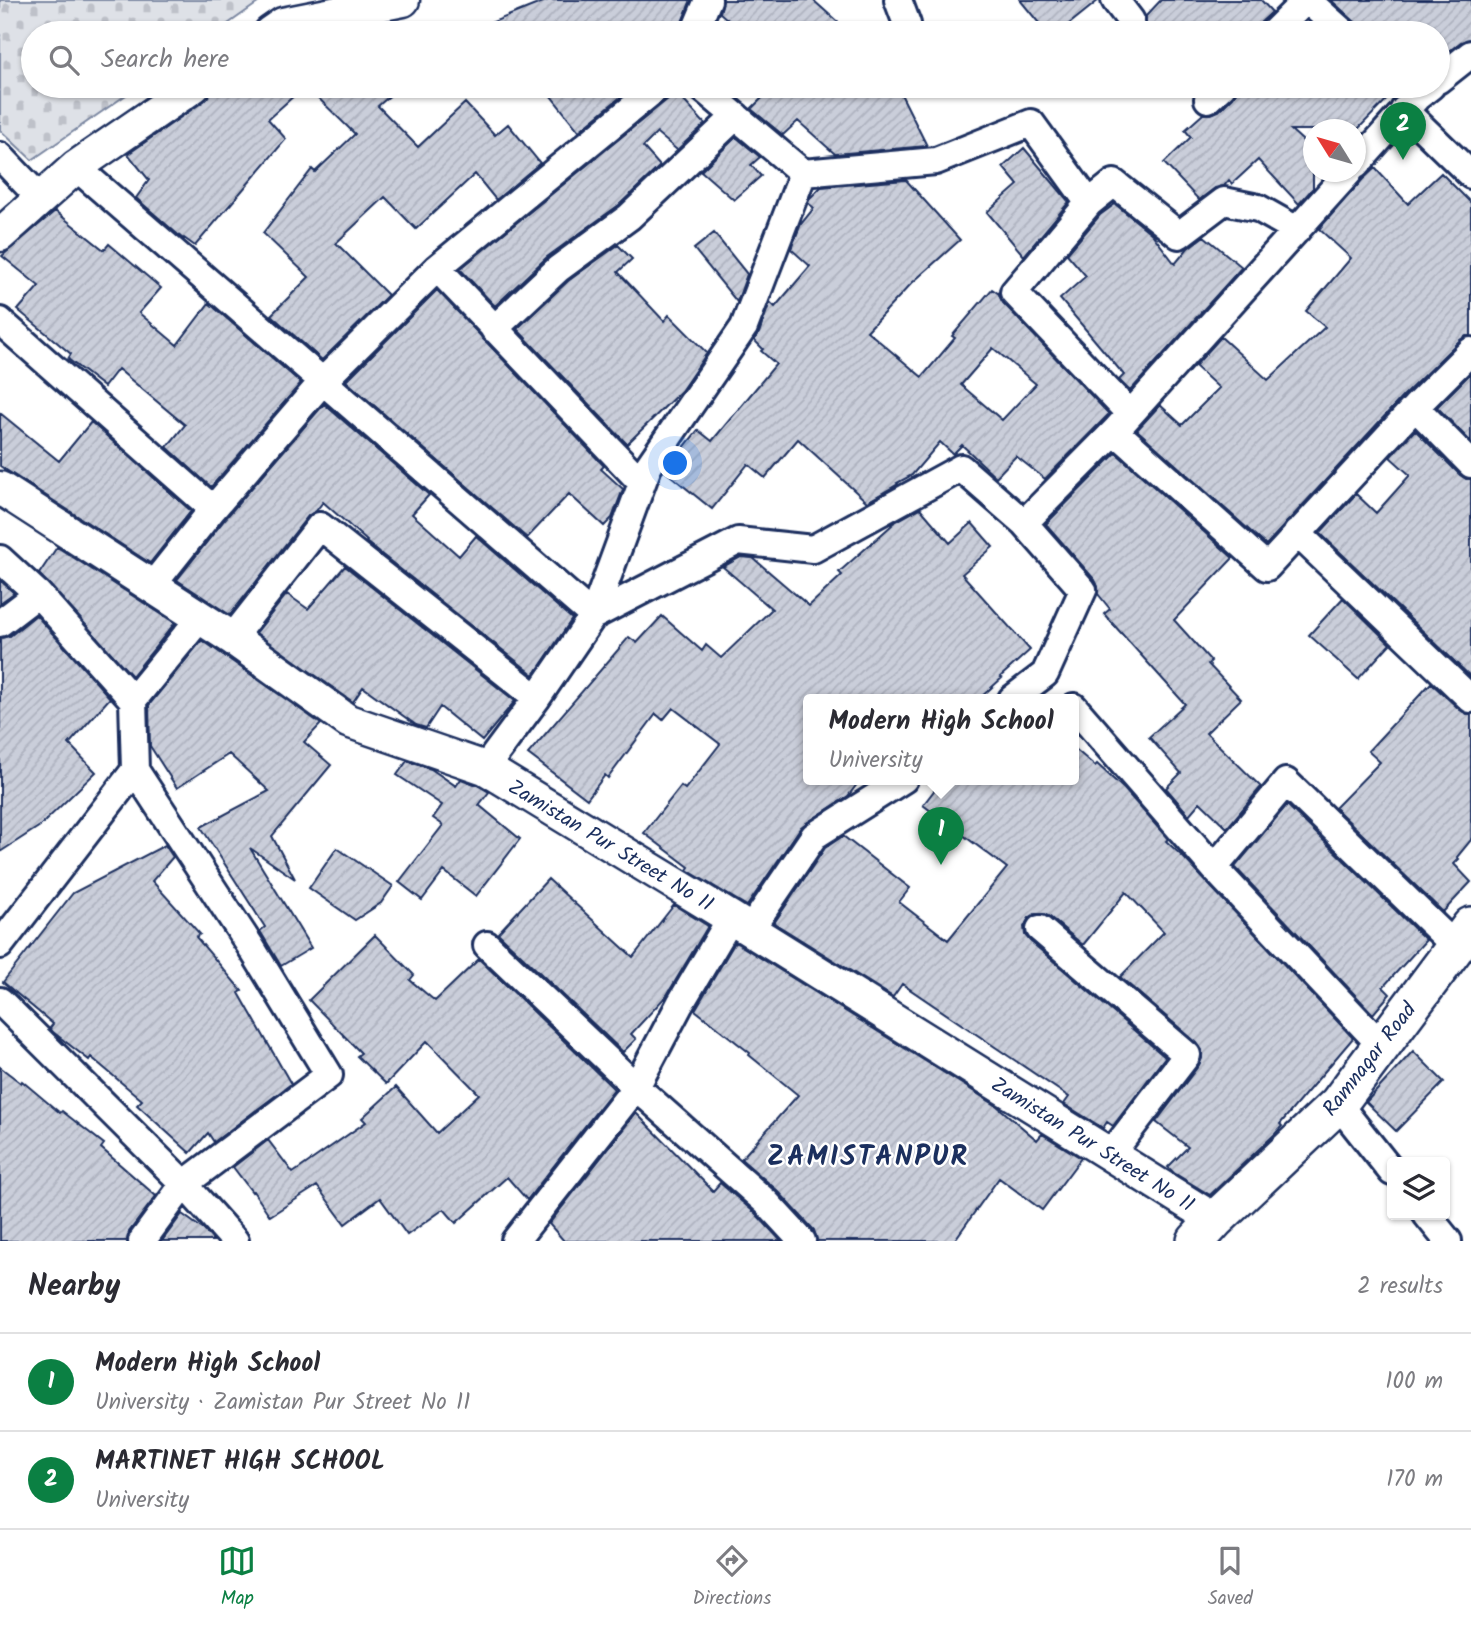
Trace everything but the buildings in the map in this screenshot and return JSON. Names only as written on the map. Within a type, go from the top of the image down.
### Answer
[{"type":"main road","name":"Ramnagar Road","points":[[1206,1231],[1338,1104],[1463,936]]},
{"type":"street","points":[[298,21],[403,0]]},
{"type":"street","points":[[699,21],[708,0]]},
{"type":"street","points":[[1285,21],[1306,0],[1330,21]]},
{"type":"street","points":[[1450,71],[1471,54]]},
{"type":"street","points":[[0,235],[76,167],[177,98]]},
{"type":"street","points":[[151,587],[213,509],[324,381],[437,268],[644,98]]},
{"type":"street","points":[[714,98],[803,173],[936,161],[1031,123],[1089,203]]},
{"type":"street","points":[[1366,153],[1412,98]]},
{"type":"street","points":[[1416,98],[1471,175]]},
{"type":"street","points":[[494,329],[558,269],[629,217],[736,116]]},
{"type":"street","points":[[0,156],[40,198]]},
{"type":"street","points":[[76,167],[593,616]]},
{"type":"street","points":[[485,768],[593,616],[648,467],[744,327],[803,173]]},
{"type":"street","points":[[1024,523],[1122,422],[1340,182]]},
{"type":"street","points":[[1297,230],[1258,208],[1224,201],[1179,235],[1114,183],[1089,203],[1014,292],[1122,422],[1268,567],[1415,407],[1471,351]]},
{"type":"street","points":[[437,268],[642,484]]},
{"type":"street","points":[[0,321],[213,509]]},
{"type":"street","points":[[1415,407],[1471,464]]},
{"type":"street","points":[[593,616],[738,541],[813,549],[961,468],[1024,523],[1083,590],[1045,674],[1019,694]]},
{"type":"street","name":"Zamistan Pur Street No 11","points":[[0,488],[232,638],[348,721],[485,768],[740,924],[1111,1154],[1206,1231]]},
{"type":"street","points":[[232,638],[320,526],[537,698]]},
{"type":"street","points":[[1297,533],[1471,699]]},
{"type":"street","points":[[0,559],[38,594],[133,700],[135,770],[251,947],[329,1075],[184,1184],[142,1241]]},
{"type":"street","points":[[0,623],[38,594]]},
{"type":"street","points":[[133,700],[200,618]]},
{"type":"street","points":[[1045,674],[1063,694]]},
{"type":"street","points":[[1079,713],[1214,868],[1381,1045]]},
{"type":"street","points":[[0,945],[135,770]]},
{"type":"street","points":[[1214,868],[1286,782],[1463,936]]},
{"type":"street","points":[[515,1241],[636,1087],[680,1004],[740,924],[814,836],[895,785]]},
{"type":"street","points":[[1040,929],[1188,1055],[1111,1154]]},
{"type":"street","points":[[486,945],[636,1087],[766,1202],[803,1241]]},
{"type":"street","points":[[0,1001],[184,1184],[235,1241]]},
{"type":"street","points":[[1338,1104],[1387,1166]]},
{"type":"street","points":[[1431,1220],[1448,1241]]},
{"type":"green space","points":[[0,0],[262,0],[232,21],[21,21],[21,98],[122,98],[32,160],[0,130]]},
{"type":"place","name":"MARTINET HIGH SCHOOL","points":[[1403,160]]},
{"type":"place","name":"Modern High School","points":[[941,865]]},
{"type":"district","name":"ZAMISTANPUR","points":[[868,1155]]}]
